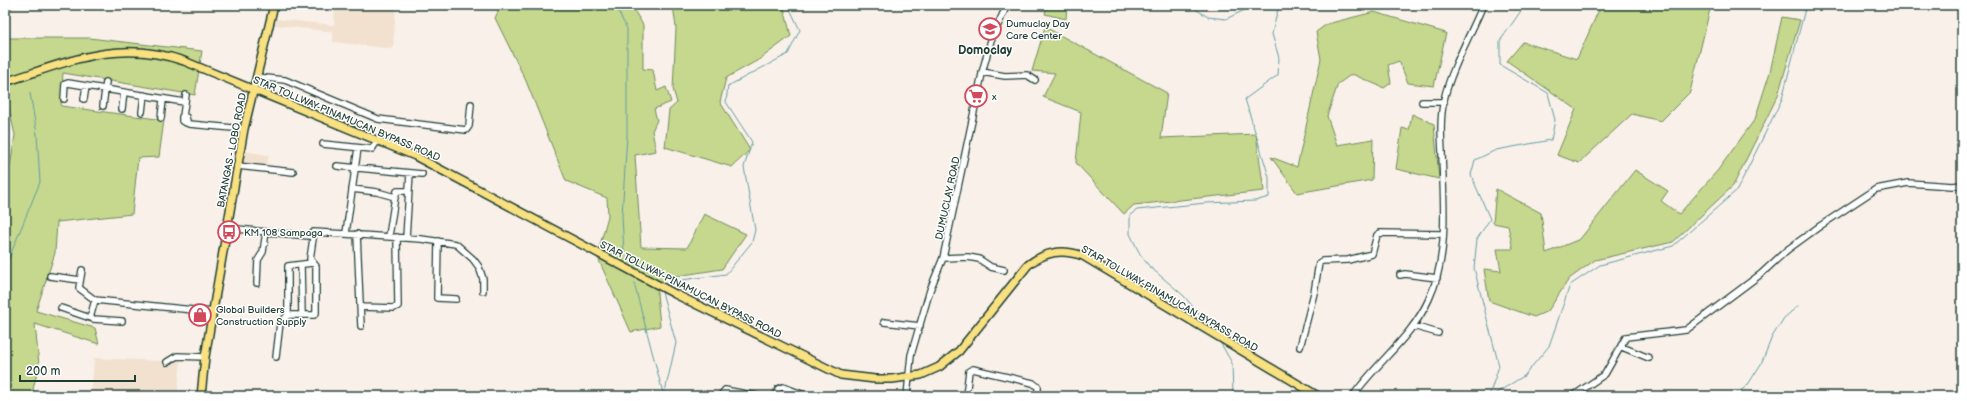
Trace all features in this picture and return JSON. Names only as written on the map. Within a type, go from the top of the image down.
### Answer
[{"type":"main road","name":"BATANGAS - LOBO ROAD","points":[[201,396],[205,356],[237,166],[253,89],[274,5]]},
{"type":"main road","name":"STAR TOLLWAY-PINAMUCAN BYPASS ROAD","points":[[5,82],[99,54],[136,50],[172,57],[378,140],[441,169],[675,294],[841,375],[875,380],[921,375],[939,367],[959,351],[1028,265],[1048,254],[1068,252],[1083,256],[1318,396]]},
{"type":"street","name":"DUMUCLAY ROAD","points":[[907,396],[911,355],[930,290],[943,258],[982,72],[991,40],[1007,5]]},
{"type":"street","points":[[1353,396],[1413,326],[1429,299],[1437,278],[1442,234],[1441,128],[1444,102],[1452,75],[1483,5]]},
{"type":"street","points":[[982,72],[1005,76],[1027,75],[1036,80]]},
{"type":"street","points":[[256,76],[285,80],[328,97],[351,109],[388,121],[466,130],[469,126],[471,104]]},
{"type":"street","points":[[103,106],[106,82]]},
{"type":"street","points":[[64,99],[66,83],[144,95],[163,100],[184,102]]},
{"type":"street","points":[[84,99],[86,86]]},
{"type":"street","points":[[122,110],[124,92]]},
{"type":"street","points":[[142,112],[144,95]]},
{"type":"street","points":[[186,95],[184,102],[185,119],[190,124],[244,129]]},
{"type":"street","points":[[161,118],[163,100]]},
{"type":"street","points":[[1422,102],[1444,102]]},
{"type":"street","points":[[323,144],[373,149],[378,140]]},
{"type":"street","points":[[346,233],[358,148]]},
{"type":"street","points":[[237,166],[293,172]]},
{"type":"street","points":[[336,166],[422,174]]},
{"type":"street","points":[[406,238],[410,173]]},
{"type":"street","points":[[1573,396],[1605,374],[1622,347],[1626,337],[1686,330],[1761,274],[1787,250],[1876,188],[1908,184],[1962,185]]},
{"type":"street","points":[[352,189],[377,192],[395,197]]},
{"type":"street","points":[[389,236],[396,191],[409,191]]},
{"type":"street","points":[[227,228],[309,236],[314,232],[389,236],[456,244],[473,259],[483,279],[483,291]]},
{"type":"street","points":[[257,283],[258,260],[263,252],[266,232]]},
{"type":"street","points":[[276,357],[280,323],[288,315],[314,315],[316,313],[316,266],[310,259],[314,232]]},
{"type":"street","points":[[1300,347],[1314,293],[1319,262],[1322,260],[1348,260],[1372,254],[1377,235],[1380,233],[1442,234]]},
{"type":"street","points":[[357,234],[362,326]]},
{"type":"street","points":[[360,307],[394,308],[398,306],[396,237]]},
{"type":"street","points":[[438,241],[437,298],[456,299]]},
{"type":"street","points":[[943,258],[968,257],[979,259],[991,267],[1004,270]]},
{"type":"street","points":[[288,315],[287,268],[290,265],[312,263]]},
{"type":"street","points":[[301,265],[302,315]]},
{"type":"street","points":[[82,270],[79,288],[94,300],[213,312]]},
{"type":"street","points":[[1400,275],[1405,274],[1437,278]]},
{"type":"street","points":[[50,276],[80,280]]},
{"type":"street","points":[[90,318],[94,300]]},
{"type":"street","points":[[61,308],[90,318],[122,321]]},
{"type":"street","points":[[884,322],[920,326]]},
{"type":"street","points":[[1413,326],[1438,333]]},
{"type":"street","points":[[1622,347],[1649,358]]},
{"type":"street","points":[[167,362],[177,356],[205,356]]},
{"type":"street","points":[[966,396],[969,371],[971,370],[1037,385],[1038,396]]},
{"type":"street","points":[[775,396],[778,389],[783,387],[807,396]]},
{"type":"street","points":[[720,396],[724,391],[756,396]]},
{"type":"shaded area","points":[[335,5],[373,5],[396,8],[393,49],[333,42],[333,32],[275,25],[276,19],[334,25]]},
{"type":"shaded area","points":[[244,151],[269,155],[266,168],[242,165]]},
{"type":"shaded area","points":[[201,354],[200,361],[181,360],[177,396],[91,396],[94,358],[162,361],[176,355]]},
{"type":"green space","points":[[501,5],[631,5],[643,25],[643,69],[653,70],[657,91],[666,87],[671,102],[654,109],[657,120],[652,131],[656,151],[635,155],[641,247],[687,248],[704,214],[746,234],[722,269],[664,278],[657,293],[660,326],[631,332],[597,256],[608,216],[607,198],[566,181],[526,81],[495,18]]},
{"type":"green space","points":[[673,5],[769,5],[784,8],[791,36],[760,59],[726,78],[720,102],[750,150],[732,167],[665,147],[669,110],[677,103],[673,89],[676,28]]},
{"type":"green space","points":[[1047,5],[1067,5],[1066,19],[1045,14]]},
{"type":"green space","points":[[1601,5],[1711,5],[1690,92],[1661,121],[1632,114],[1579,163],[1557,155],[1576,109],[1507,61],[1523,42],[1577,59]]},
{"type":"green space","points":[[1374,12],[1446,33],[1434,86],[1408,83],[1399,61],[1388,65],[1391,83],[1384,88],[1352,74],[1338,84],[1327,116],[1337,145],[1373,139],[1372,180],[1297,193],[1271,157],[1297,167],[1321,59],[1316,32],[1327,24]]},
{"type":"green space","points":[[1782,17],[1800,20],[1778,95],[1733,186],[1673,242],[1595,260],[1569,279],[1548,311],[1534,317],[1489,301],[1484,269],[1501,271],[1497,249],[1513,249],[1508,226],[1493,223],[1496,189],[1541,213],[1546,253],[1580,239],[1635,170],[1668,191],[1661,201],[1679,214],[1718,170],[1755,119],[1770,72]]},
{"type":"green space","points":[[1045,27],[1167,93],[1161,138],[1256,134],[1264,191],[1134,205],[1124,214],[1076,163],[1081,112],[1043,97],[1055,73],[1032,71]]},
{"type":"green space","points":[[5,38],[89,38],[202,51],[195,95],[63,73],[61,106],[164,120],[159,157],[138,158],[132,214],[57,222],[55,253],[36,311],[95,328],[99,344],[35,324],[39,365],[33,389],[37,396],[5,396],[5,199],[15,135],[5,91]]},
{"type":"green space","points":[[1412,114],[1434,124],[1439,179],[1396,169],[1402,128],[1409,130]]},
{"type":"waterway","points":[[8,65],[5,35],[7,19],[13,5]]},
{"type":"waterway","points":[[615,5],[627,29],[627,135],[622,216],[624,253]]},
{"type":"waterway","points":[[664,285],[674,281],[726,274],[752,242],[755,230],[744,167],[752,142],[726,102],[728,86],[788,54],[800,30],[788,5]]},
{"type":"waterway","points":[[1189,5],[1208,17],[1226,19],[1255,5]]},
{"type":"waterway","points":[[1211,329],[1184,296],[1149,266],[1140,254],[1130,234],[1130,215],[1137,210],[1206,203],[1255,201],[1269,197],[1269,177],[1245,99],[1278,75],[1279,58],[1272,34],[1279,5]]},
{"type":"waterway","points":[[1489,396],[1499,366],[1474,268],[1477,239],[1490,219],[1471,175],[1475,160],[1496,150],[1551,140],[1555,120],[1548,93],[1500,65],[1500,41],[1525,5]]},
{"type":"waterway","points":[[1491,396],[1524,376],[1549,346],[1570,285],[1600,265],[1673,246],[1737,190],[1782,99],[1806,5]]},
{"type":"waterway","points":[[5,268],[40,182],[37,134],[30,93]]},
{"type":"waterway","points":[[634,283],[663,393]]},
{"type":"waterway","points":[[662,292],[676,343],[664,396]]},
{"type":"waterway","points":[[1733,396],[1747,386],[1761,364],[1772,337],[1784,318],[1798,306]]},
{"type":"waterway","points":[[1220,342],[1232,363],[1233,396]]},
{"type":"place","name":"Dumuclay Day Care Center","points":[[990,29]]},
{"type":"place","name":"x","points":[[976,96]]},
{"type":"place","name":"KM 108 Sampaga","points":[[229,232]]},
{"type":"place","name":"Global Builders Construction Supply","points":[[200,315]]},
{"type":"district","name":"Domoclay","points":[[985,50]]}]
